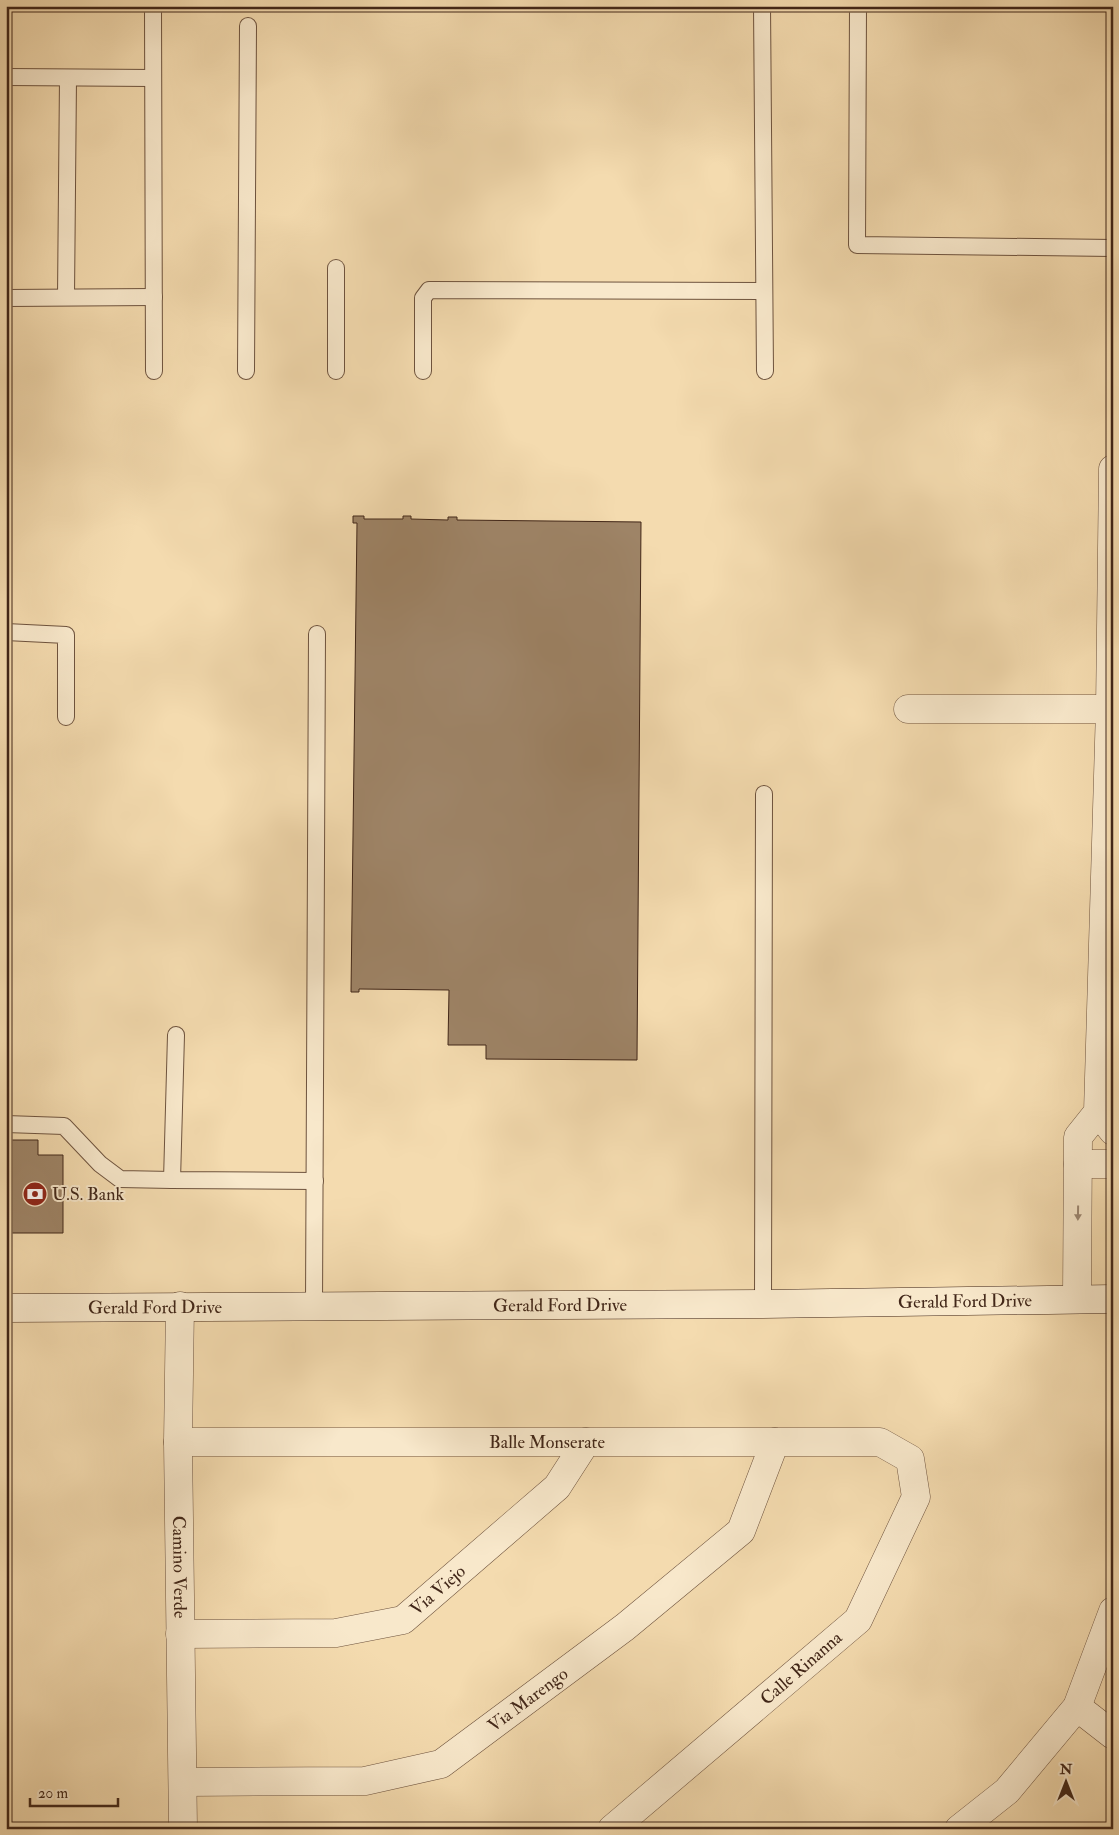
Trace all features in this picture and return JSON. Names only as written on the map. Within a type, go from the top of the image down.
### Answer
[{"type":"street","points":[[1076,1300],[1078,1137],[1105,1121],[1113,469]]},
{"type":"street","points":[[908,709],[1110,709]]},
{"type":"street","points":[[1078,1164],[1113,1164]]},
{"type":"street","name":"Gerald Ford Drive","points":[[6,1308],[1113,1300]]},
{"type":"street","name":"Camino Verde","points":[[180,1306],[178,1442],[184,1829]]},
{"type":"street","name":"Balle Monserate","points":[[178,1442],[880,1442],[910,1459]]},
{"type":"street","name":"Via Viejo","points":[[180,1634],[336,1633],[403,1620],[557,1487],[586,1442]]},
{"type":"street","name":"Via Marengo","points":[[183,1782],[365,1781],[441,1764],[625,1627],[741,1531],[775,1442]]},
{"type":"street","name":"Calle Rinanna","points":[[612,1829],[858,1620],[916,1497],[910,1459]]},
{"type":"street","points":[[959,1829],[1007,1791],[1077,1707],[1113,1611]]},
{"type":"street","points":[[1077,1707],[1113,1736]]},
{"type":"lane","points":[[153,6],[154,371]]},
{"type":"lane","points":[[762,6],[765,371]]},
{"type":"lane","points":[[858,6],[857,245],[1113,248]]},
{"type":"lane","points":[[246,371],[248,26]]},
{"type":"lane","points":[[6,77],[153,78]]},
{"type":"lane","points":[[66,297],[68,78]]},
{"type":"lane","points":[[336,268],[336,371]]},
{"type":"lane","points":[[422,371],[422,298],[429,290],[764,291]]},
{"type":"lane","points":[[6,298],[154,297]]},
{"type":"lane","points":[[6,632],[66,635],[66,717]]},
{"type":"lane","points":[[314,1306],[317,634]]},
{"type":"lane","points":[[762,1304],[764,794]]},
{"type":"lane","points":[[172,1180],[176,1035]]},
{"type":"lane","points":[[6,1124],[64,1126],[100,1164],[120,1179],[315,1181]]},
{"type":"building","points":[[353,516],[364,516],[364,519],[403,519],[403,516],[411,516],[411,519],[448,520],[448,517],[457,517],[457,520],[641,522],[637,1060],[486,1059],[486,1045],[448,1045],[449,990],[359,989],[359,992],[351,992],[357,523],[353,523]]},
{"type":"building","name":"U.S. Bank","points":[[6,1140],[38,1140],[38,1155],[63,1155],[63,1233],[6,1233]]},
{"type":"place","name":"U.S. Bank","points":[[35,1194]]}]
